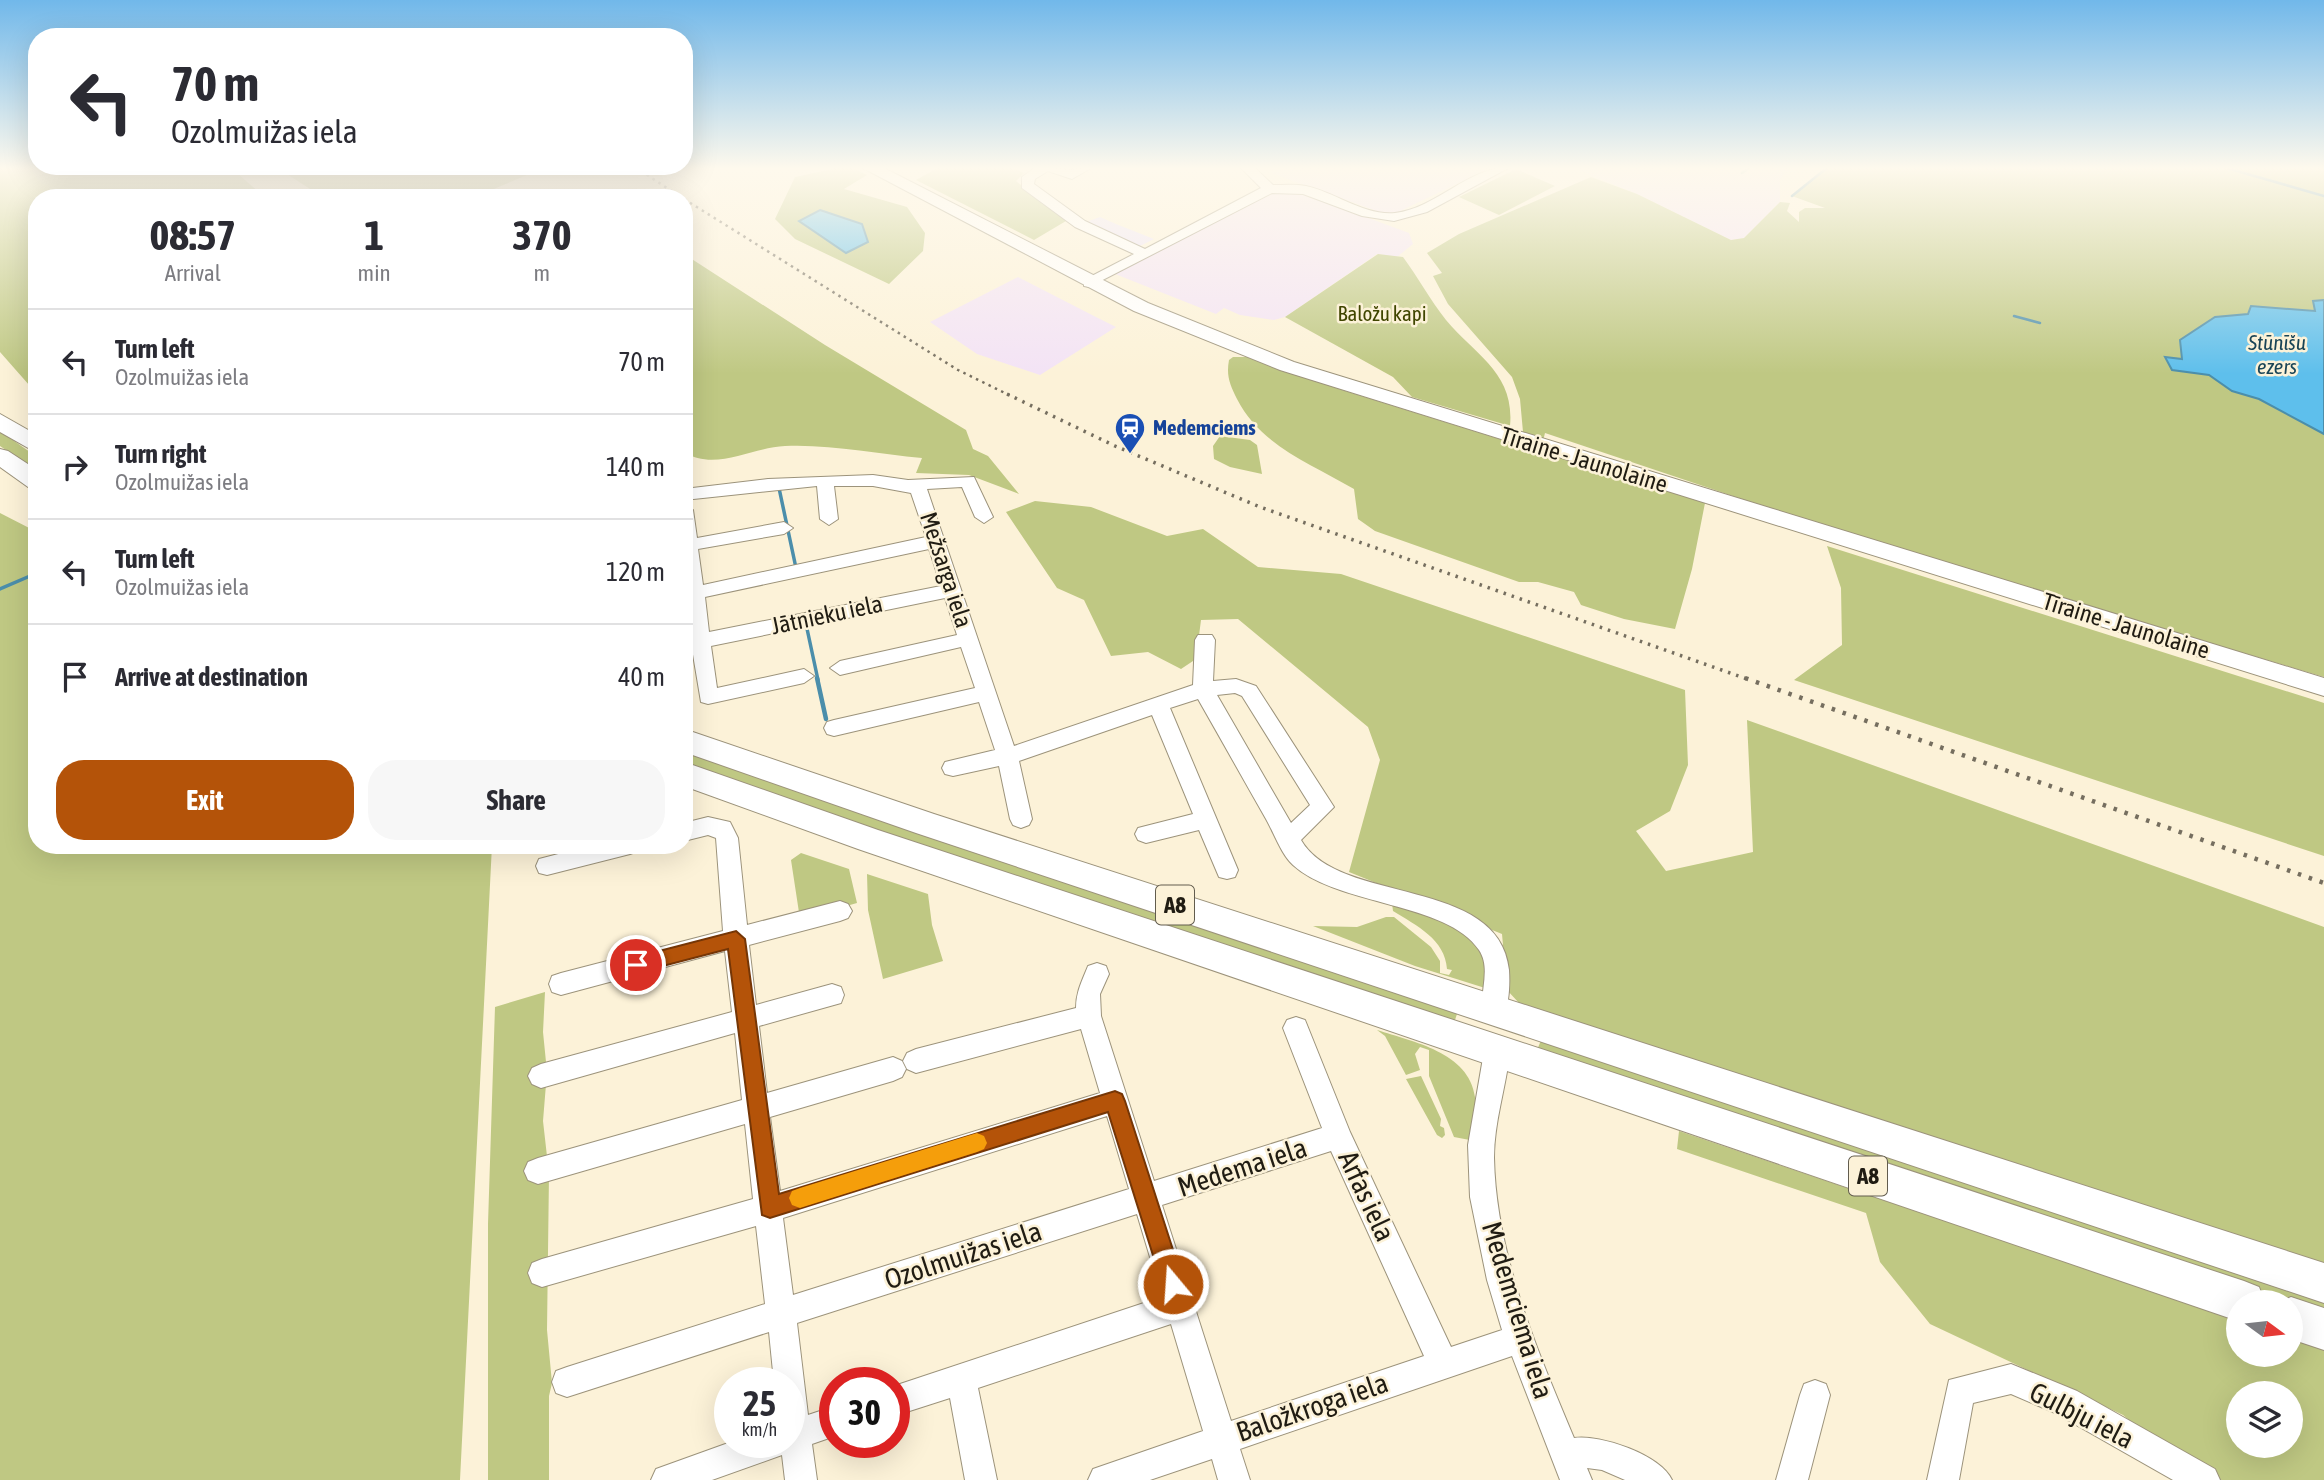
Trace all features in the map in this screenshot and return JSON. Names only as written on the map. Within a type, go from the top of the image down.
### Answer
[{"type":"highway","points":[[0,421],[28,440]]},
{"type":"highway","points":[[0,456],[28,476]]},
{"type":"highway","name":"A8","points":[[693,743],[927,824],[2324,1283]]},
{"type":"highway","name":"A8","points":[[693,777],[869,840],[2226,1296]]},
{"type":"highway","points":[[2303,1322],[2324,1329]]},
{"type":"main road","name":"Tīraine - Jaunolaine","points":[[1000,236],[1089,283],[1190,329],[1313,375],[2324,687]]},
{"type":"street","points":[[1109,236],[1145,254]]},
{"type":"street","points":[[1089,283],[1179,236]]},
{"type":"street","name":"Mežsarga iela","points":[[693,494],[748,485],[873,481],[911,485],[919,490],[1007,755],[1021,819]]},
{"type":"street","points":[[911,485],[968,481],[984,517]]},
{"type":"street","points":[[825,482],[830,519]]},
{"type":"street","points":[[693,544],[784,528]]},
{"type":"street","name":"Jātnieku iela","points":[[693,593],[937,541]]},
{"type":"street","name":"Jātnieku iela","points":[[696,644],[953,590]]},
{"type":"street","points":[[693,619],[709,697],[804,676]]},
{"type":"street","points":[[839,667],[968,639]]},
{"type":"street","points":[[1205,640],[1203,689],[1288,839],[1313,870],[1409,902],[1476,929],[1489,944],[1496,965],[1494,1010]]},
{"type":"street","points":[[953,768],[1007,755],[1203,689],[1236,686],[1250,691],[1323,807],[1288,839]]},
{"type":"street","points":[[834,728],[985,693]]},
{"type":"street","points":[[1159,706],[1227,870]]},
{"type":"street","points":[[1146,834],[1206,818]]},
{"type":"street","points":[[693,830],[708,826],[722,828],[727,838],[736,939],[782,1315],[784,1367]]},
{"type":"street","points":[[547,866],[594,854]]},
{"type":"street","points":[[561,984],[840,911]]},
{"type":"street","name":"Medema iela","points":[[1097,974],[1088,995],[1089,1016],[1234,1480]]},
{"type":"street","points":[[541,1076],[832,995]]},
{"type":"street","points":[[538,1171],[905,1065],[1089,1016]]},
{"type":"street","name":"Arfas iela","points":[[1296,1028],[1338,1136],[1442,1362]]},
{"type":"street","name":"Medemciema iela","points":[[1497,1052],[1481,1158],[1493,1244],[1521,1338],[1571,1467]]},
{"type":"street","points":[[542,1273],[770,1208],[1115,1101]]},
{"type":"street","name":"Medema iela","points":[[1145,1199],[1338,1136]]},
{"type":"street","name":"Ozolmuižas iela","points":[[566,1382],[782,1315],[916,1269],[1145,1199]]},
{"type":"street","points":[[910,1396],[1180,1306]]},
{"type":"street","name":"Baložkroga iela","points":[[1104,1480],[1442,1362],[1521,1338]]},
{"type":"street","points":[[961,1378],[981,1480]]},
{"type":"street","name":"Gulbju iela","points":[[1943,1480],[1960,1391],[2011,1379],[2066,1402],[2204,1480]]},
{"type":"street","points":[[1792,1480],[1815,1395]]},
{"type":"street","points":[[1571,1467],[1592,1452],[1614,1457],[1656,1480]]},
{"type":"street","points":[[667,1480],[730,1458]]},
{"type":"street","points":[[794,1458],[802,1480]]},
{"type":"shaded area","points":[[1096,236],[1147,236],[1154,239],[1130,251]]},
{"type":"shaded area","points":[[1189,236],[1410,236],[1413,244],[1397,257],[1377,254],[1285,317],[1274,320],[1240,315],[1224,308],[1216,314],[1115,274]]},
{"type":"shaded area","points":[[1723,236],[1746,236],[1744,238],[1731,240]]},
{"type":"shaded area","points":[[1018,277],[1116,327],[1040,375],[977,354],[930,322]]},
{"type":"green space","points":[[0,236],[28,236],[28,384],[0,352]]},
{"type":"green space","points":[[792,236],[925,236],[923,251],[889,284]]},
{"type":"green space","points":[[1456,236],[2324,236],[2324,300],[2313,301],[2316,311],[2251,306],[2248,314],[2215,318],[2182,360],[2166,358],[2172,370],[2209,375],[2232,391],[2259,399],[2324,434],[2324,677],[1867,541],[1545,433],[1543,441],[1523,432],[1520,399],[1512,377],[1448,304],[1433,276],[1442,273],[1427,253]]},
{"type":"green space","name":"Baložu kapi","points":[[1378,254],[1403,257],[1446,320],[1491,366],[1506,392],[1510,408],[1510,426],[1412,397],[1393,377],[1285,317]]},
{"type":"green space","points":[[693,260],[825,345],[966,430],[973,449],[988,456],[1019,494],[969,475],[916,473],[922,458],[836,448],[785,446],[721,459],[693,456]]},
{"type":"green space","points":[[1233,357],[1248,357],[1339,389],[1705,503],[1692,569],[1675,629],[1624,619],[1581,605],[1574,592],[1538,582],[1519,582],[1375,531],[1358,519],[1354,489],[1288,452],[1259,429],[1247,415],[1229,380],[1229,360]]},
{"type":"green space","points":[[0,431],[28,451],[28,465],[0,446]]},
{"type":"green space","points":[[1220,436],[1250,440],[1257,445],[1262,474],[1230,467],[1214,459],[1213,446]]},
{"type":"green space","points":[[1035,501],[1091,507],[1167,536],[1203,529],[1258,567],[1341,574],[1685,690],[1688,765],[1670,811],[1636,831],[1666,871],[1753,852],[1747,720],[2324,927],[2324,1263],[1519,1003],[1507,990],[1502,934],[1349,872],[1380,760],[1368,727],[1238,619],[1201,620],[1196,659],[1181,669],[1148,652],[1111,656],[1084,600],[1057,588],[1006,512]]},
{"type":"green space","points":[[0,513],[28,527],[28,854],[492,854],[460,1480],[0,1480]]},
{"type":"green space","points":[[1827,546],[2324,703],[2324,856],[1794,680],[1842,645],[1841,588]]},
{"type":"green space","points":[[693,753],[1458,1011],[1453,1026],[693,768]]},
{"type":"green space","points":[[801,853],[849,869],[857,903],[800,919],[791,860]]},
{"type":"green space","points":[[867,874],[928,894],[932,925],[943,961],[883,979],[868,910]]},
{"type":"green space","points":[[1392,903],[1458,926],[1486,953],[1485,988],[1415,966],[1313,926],[1357,927],[1394,917],[1431,947],[1440,961],[1440,973],[1449,975],[1452,970],[1447,969],[1441,949],[1435,941],[1393,911]]},
{"type":"green space","points":[[545,992],[543,1032],[547,1072],[543,1121],[549,1174],[547,1330],[552,1383],[549,1396],[549,1480],[488,1480],[488,1224],[495,1007]]},
{"type":"green space","points":[[1377,1030],[1437,1051],[1462,1069],[1471,1082],[1475,1097],[1475,1141],[1454,1137],[1429,1076],[1429,1050],[1420,1047],[1415,1054],[1420,1070],[1406,1075],[1385,1036]]},
{"type":"green space","points":[[1542,1038],[2324,1295],[2324,1316],[2303,1307],[2303,1290],[2247,1290],[1541,1055],[1537,1050]]},
{"type":"green space","points":[[1421,1076],[1441,1119],[1440,1126],[1444,1128],[1445,1135],[1442,1138],[1437,1135],[1406,1079]]},
{"type":"green space","points":[[1679,1131],[2226,1316],[2226,1367],[2303,1367],[2303,1342],[2324,1350],[2324,1480],[2210,1480],[2182,1465],[2123,1415],[1930,1324],[1880,1262],[1866,1213],[1677,1149]]},
{"type":"water","points":[[821,236],[866,236],[868,242],[846,253]]},
{"type":"water","name":"Stūnīšu ezers","points":[[2324,300],[2324,434],[2259,399],[2232,391],[2209,375],[2172,370],[2165,357],[2182,359],[2180,340],[2215,317],[2248,314],[2251,306],[2315,311],[2313,301]]},
{"type":"waterway","points":[[2014,316],[2040,323]]},
{"type":"waterway","points":[[779,488],[796,568]]},
{"type":"waterway","points":[[0,589],[28,577]]},
{"type":"waterway","points":[[806,624],[818,680]]},
{"type":"waterway","points":[[817,678],[826,719]]},
{"type":"railway","points":[[743,236],[958,370],[1011,396]]},
{"type":"railway","points":[[1007,394],[1115,446],[1260,507],[1750,680]]},
{"type":"railway","points":[[1745,678],[2324,883]]},
{"type":"slow traffic","points":[[800,1198],[977,1143]]},
{"type":"place","name":"Medemciems","points":[[1130,455]]},
{"type":"route","points":[[636,965],[736,939],[770,1208],[1115,1101],[1173,1284]]}]
